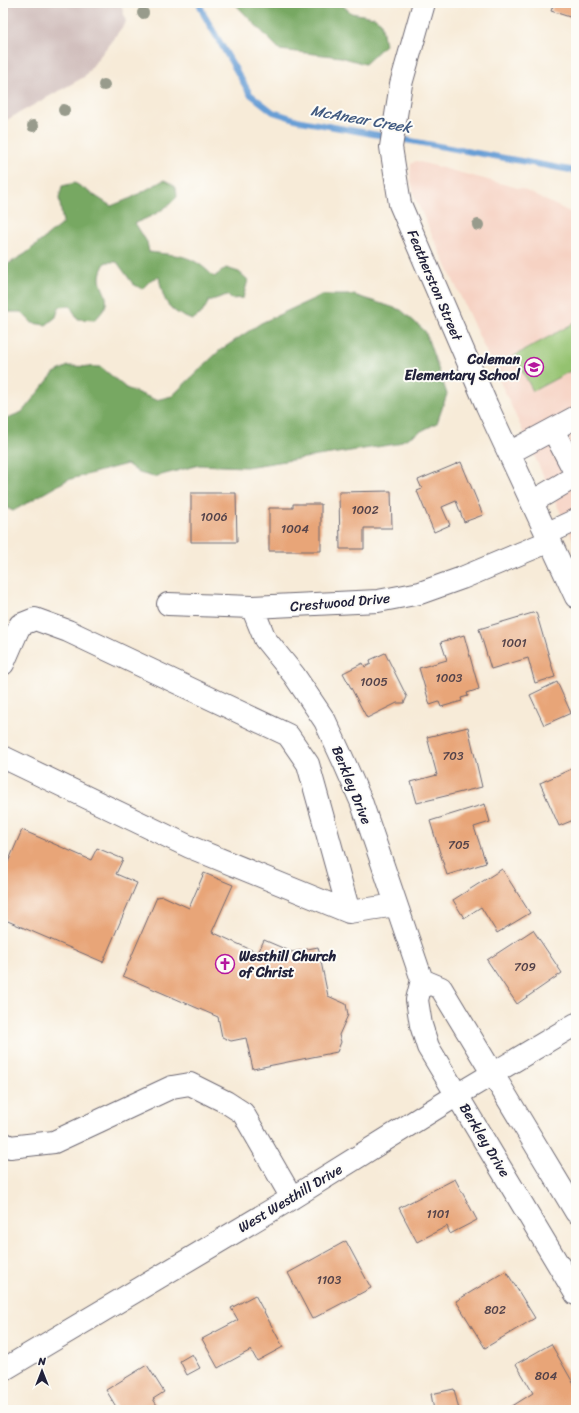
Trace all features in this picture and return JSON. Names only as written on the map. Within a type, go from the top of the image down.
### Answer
[{"type":"street","name":"Featherston Street","points":[[424,3],[401,84],[391,147],[400,204],[487,406],[576,597]]},
{"type":"street","points":[[509,453],[576,417]]},
{"type":"street","points":[[532,502],[576,475],[553,430]]},
{"type":"street","name":"Crestwood Drive","points":[[168,604],[252,607],[378,601],[420,593],[462,578],[548,538],[576,520]]},
{"type":"street","name":"Berkley Drive","points":[[252,607],[265,639],[294,675],[325,721],[361,801],[422,980],[417,1000],[421,1025],[428,1047],[576,1294]]},
{"type":"street","points":[[3,664],[20,626],[35,619],[68,631],[288,735],[308,764],[349,912]]},
{"type":"street","points":[[3,757],[190,847],[349,912],[396,905]]},
{"type":"street","points":[[422,980],[441,988],[576,1212]]},
{"type":"street","name":"West Westhill Drive","points":[[3,1370],[292,1198],[457,1095],[576,1024]]},
{"type":"street","points":[[3,1143],[10,1147],[54,1142],[172,1087],[190,1084],[226,1102],[243,1113],[292,1198]]},
{"type":"shaded area","points":[[3,3],[121,3],[126,22],[84,77],[3,122]]},
{"type":"shaded area","name":"Coleman Elementary School","points":[[416,161],[522,189],[576,215],[576,546],[415,198],[410,177],[411,164]]},
{"type":"green space","points":[[234,3],[340,3],[351,13],[374,17],[381,22],[385,45],[365,64],[341,57],[280,50]]},
{"type":"green space","points":[[164,180],[174,186],[177,197],[158,213],[135,223],[147,242],[149,252],[184,257],[206,269],[214,277],[226,268],[239,272],[248,280],[243,298],[231,299],[227,295],[209,301],[202,313],[192,320],[177,313],[168,304],[163,293],[159,277],[152,279],[142,289],[133,284],[117,262],[106,262],[100,276],[100,282],[106,296],[105,307],[95,320],[78,319],[70,306],[59,307],[56,317],[46,325],[32,323],[21,312],[3,312],[3,267],[25,254],[63,223],[59,198],[62,186],[75,183],[111,206],[131,198]]},
{"type":"green space","points":[[322,295],[354,295],[401,310],[425,331],[447,394],[437,423],[396,444],[246,467],[199,465],[154,477],[139,473],[127,464],[67,480],[13,511],[3,506],[3,411],[7,418],[22,412],[54,373],[68,366],[101,367],[126,388],[156,400],[172,396],[219,351],[261,323]]},
{"type":"green space","points":[[574,323],[576,326],[576,368],[533,391],[514,356]]},
{"type":"building","points":[[529,3],[543,3],[542,7]]},
{"type":"building","points":[[554,3],[576,3],[576,19],[551,11]]},
{"type":"building","points":[[461,462],[483,515],[464,522],[456,501],[442,507],[450,525],[434,532],[417,491],[422,489],[418,480]]},
{"type":"building","points":[[391,491],[392,528],[364,528],[364,549],[340,549],[339,492]]},
{"type":"building","points":[[191,493],[236,493],[237,542],[191,542]]},
{"type":"building","points":[[293,504],[321,504],[321,551],[269,551],[269,508],[293,508]]},
{"type":"building","points":[[536,612],[555,677],[535,683],[528,658],[491,669],[479,629]]},
{"type":"building","points":[[464,635],[479,689],[467,693],[468,696],[461,698],[462,701],[441,707],[439,702],[430,705],[419,668],[447,660],[441,642]]},
{"type":"building","points":[[385,653],[407,697],[404,703],[397,703],[367,718],[343,673],[363,663],[365,667],[371,664],[370,660]]},
{"type":"building","points":[[557,682],[571,713],[544,725],[530,695]]},
{"type":"building","points":[[468,727],[482,787],[417,803],[411,782],[437,775],[427,737]]},
{"type":"building","points":[[576,767],[576,819],[559,826],[540,783]]},
{"type":"building","points":[[485,804],[490,822],[474,827],[486,863],[447,875],[430,821]]},
{"type":"building","points":[[22,830],[91,860],[97,848],[123,859],[116,874],[137,883],[103,962],[3,919],[3,874]]},
{"type":"building","points":[[502,869],[530,913],[497,933],[481,907],[464,918],[453,900]]},
{"type":"building","name":"Westhill Church of Christ","points":[[204,873],[233,885],[212,932],[258,953],[264,940],[292,952],[318,947],[328,996],[346,1004],[348,1015],[339,1035],[341,1042],[337,1052],[253,1069],[246,1038],[231,1041],[222,1037],[218,1017],[123,976],[157,897],[163,896],[189,908]]},
{"type":"building","points":[[533,930],[562,973],[517,1004],[487,960]]},
{"type":"building","points":[[455,1179],[477,1220],[450,1234],[447,1226],[417,1242],[399,1208]]},
{"type":"building","points":[[346,1241],[371,1288],[312,1319],[288,1273]]},
{"type":"building","points":[[506,1271],[535,1318],[485,1348],[456,1301]]},
{"type":"building","points":[[255,1295],[283,1347],[257,1361],[251,1350],[218,1368],[202,1339],[238,1320],[231,1308]]},
{"type":"building","points":[[551,1344],[576,1388],[576,1406],[569,1410],[506,1410],[533,1393],[516,1364]]},
{"type":"building","points":[[192,1354],[200,1368],[187,1375],[180,1361]]},
{"type":"building","points":[[147,1365],[164,1392],[153,1399],[160,1410],[118,1410],[106,1390]]},
{"type":"building","points":[[454,1389],[459,1410],[434,1410],[431,1394]]},
{"type":"waterway","name":"McAnear Creek","points":[[199,3],[204,15],[250,94],[273,112],[301,121],[576,171]]},
{"type":"place","name":"Coleman Elementary School","points":[[534,367]]},
{"type":"place","name":"Westhill Church of Christ","points":[[225,964]]}]
